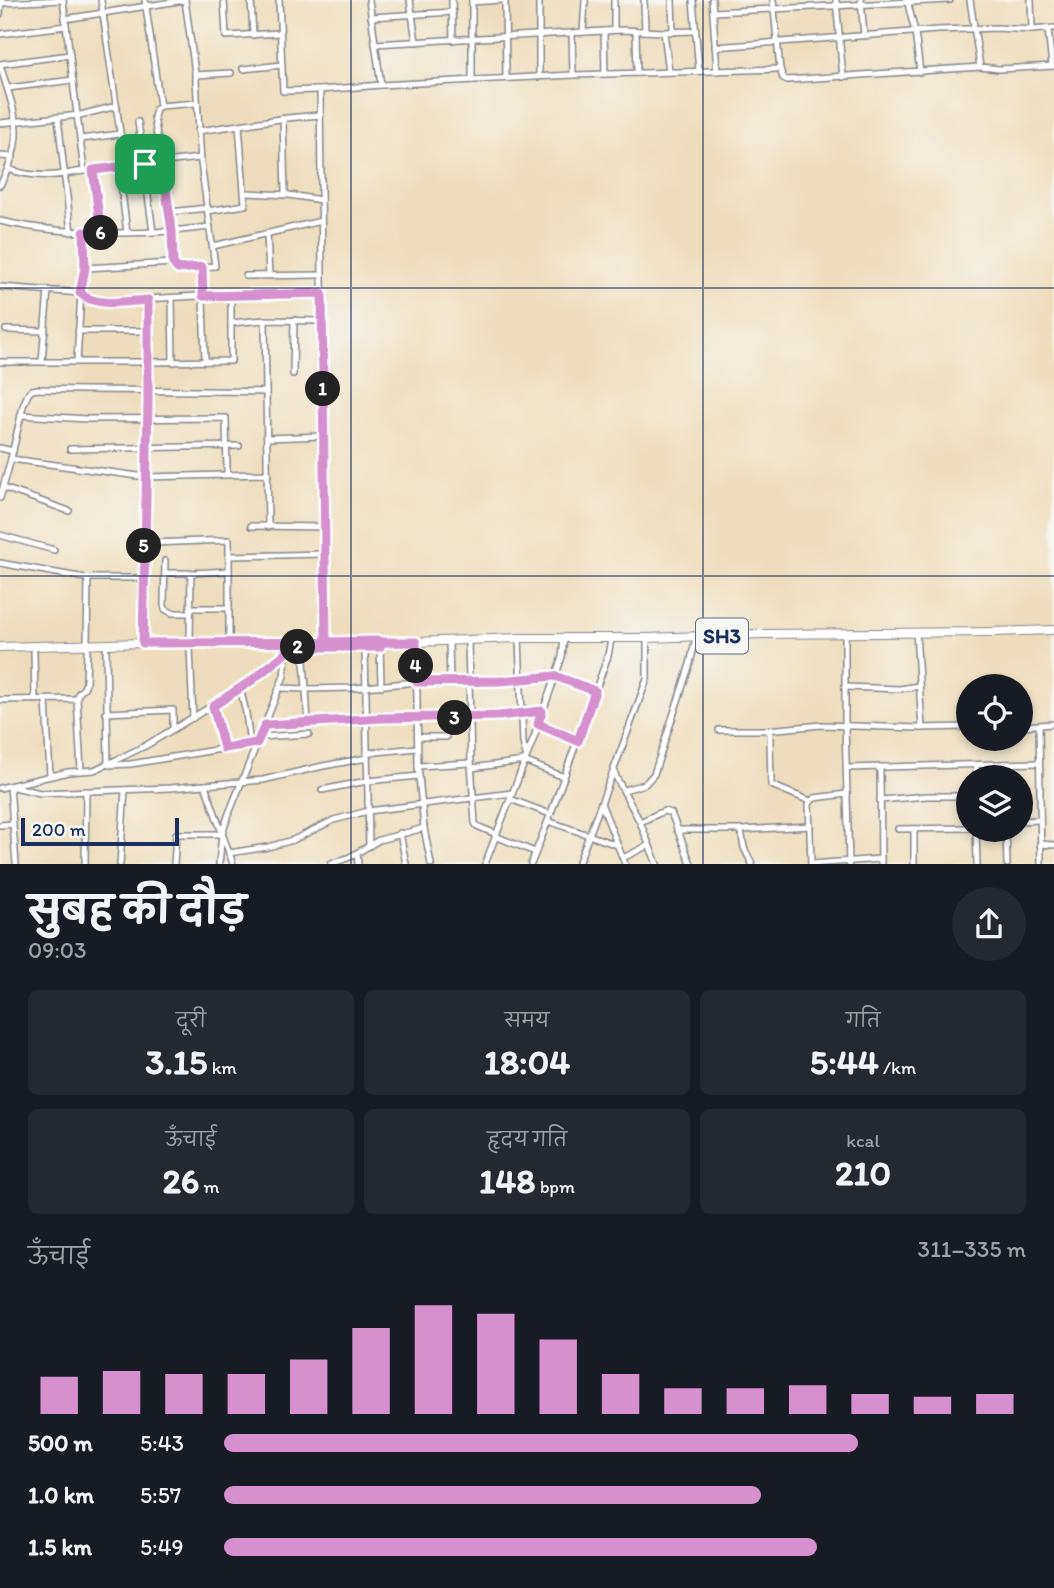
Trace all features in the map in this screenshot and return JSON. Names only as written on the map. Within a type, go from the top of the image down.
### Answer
[{"type":"main road","name":"SH3","points":[[0,650],[106,650],[229,643],[383,644],[519,638],[611,639],[1054,630]]},
{"type":"main road","name":"SH3","points":[[0,650],[34,652],[143,643],[287,650],[383,644]]},
{"type":"street","points":[[0,14],[1,1],[63,0],[85,171]]},
{"type":"street","points":[[101,0],[117,106],[127,233]]},
{"type":"street","points":[[0,34],[65,23],[146,3],[185,0],[195,75],[200,158],[215,266],[178,269],[173,263],[170,212],[154,117],[159,106],[146,3]]},
{"type":"street","points":[[224,0],[226,36],[280,33]]},
{"type":"street","points":[[251,0],[253,35]]},
{"type":"street","points":[[279,0],[283,91],[539,76],[780,69]]},
{"type":"street","points":[[369,0],[381,85]]},
{"type":"street","points":[[410,0],[416,42]]},
{"type":"street","points":[[453,0],[453,40]]},
{"type":"street","points":[[472,80],[471,1],[504,0],[506,78]]},
{"type":"street","points":[[539,0],[539,76]]},
{"type":"street","points":[[583,32],[584,0]]},
{"type":"street","points":[[614,0],[614,30]]},
{"type":"street","points":[[644,0],[645,31]]},
{"type":"street","points":[[672,0],[673,32]]},
{"type":"street","points":[[693,0],[698,71]]},
{"type":"street","points":[[712,0],[717,71]]},
{"type":"street","points":[[715,47],[778,43],[915,32],[1051,28],[1053,66],[999,69],[980,67],[787,80],[783,78],[780,69],[778,43],[773,0]]},
{"type":"street","points":[[713,12],[836,3],[950,0]]},
{"type":"street","points":[[970,0],[980,67]]},
{"type":"street","points":[[1031,0],[1032,30]]},
{"type":"street","points":[[907,1],[915,32],[920,72]]},
{"type":"street","points":[[861,2],[864,36]]},
{"type":"street","points":[[836,3],[843,77]]},
{"type":"street","points":[[371,17],[453,12]]},
{"type":"street","points":[[375,44],[614,30],[695,31]]},
{"type":"street","points":[[604,31],[605,74]]},
{"type":"street","points":[[636,31],[637,73]]},
{"type":"street","points":[[664,32],[669,72]]},
{"type":"street","points":[[572,33],[573,75]]},
{"type":"street","points":[[0,185],[13,157],[16,123],[0,65],[70,55]]},
{"type":"street","points":[[243,69],[282,65]]},
{"type":"street","points":[[195,75],[231,73]]},
{"type":"street","points":[[8,88],[73,80]]},
{"type":"street","points":[[320,90],[326,642]]},
{"type":"street","points":[[159,106],[197,103]]},
{"type":"street","points":[[0,123],[58,118],[117,106]]},
{"type":"street","points":[[198,131],[320,115]]},
{"type":"street","points":[[58,118],[71,232]]},
{"type":"street","points":[[283,119],[285,195]]},
{"type":"street","points":[[138,122],[153,232]]},
{"type":"street","points":[[170,212],[245,205],[239,125]]},
{"type":"street","points":[[81,139],[120,134]]},
{"type":"street","points":[[0,156],[13,157]]},
{"type":"street","points":[[8,169],[20,173],[58,176],[200,158]]},
{"type":"street","points":[[93,170],[101,233]]},
{"type":"street","points":[[244,193],[321,200]]},
{"type":"street","points":[[0,221],[71,232],[101,233],[210,228]]},
{"type":"street","points":[[213,246],[321,221]]},
{"type":"street","points":[[77,362],[80,293],[85,268],[84,232]]},
{"type":"street","points":[[267,234],[269,276]]},
{"type":"street","points":[[85,268],[173,263]]},
{"type":"street","points":[[202,267],[205,361]]},
{"type":"street","points":[[246,276],[321,275]]},
{"type":"street","points":[[0,287],[80,293],[85,298],[97,301],[322,293]]},
{"type":"street","points":[[43,361],[48,290]]},
{"type":"street","points":[[0,362],[231,360],[231,295]]},
{"type":"street","points":[[172,298],[173,362]]},
{"type":"street","points":[[143,643],[148,300]]},
{"type":"street","points":[[231,323],[265,320],[322,321]]},
{"type":"street","points":[[265,320],[268,527]]},
{"type":"street","points":[[293,374],[294,320]]},
{"type":"street","points":[[6,330],[45,331]]},
{"type":"street","points":[[78,331],[148,331]]},
{"type":"street","points":[[0,498],[21,415],[32,390],[266,392]]},
{"type":"street","points":[[21,415],[78,419],[226,418],[227,474]]},
{"type":"street","points":[[267,438],[324,436]]},
{"type":"street","points":[[70,449],[239,446]]},
{"type":"street","points":[[0,448],[13,452]]},
{"type":"street","points":[[12,459],[146,477],[268,474]]},
{"type":"street","points":[[4,488],[69,510]]},
{"type":"street","points":[[251,526],[326,527]]},
{"type":"street","points":[[0,535],[54,550]]},
{"type":"street","points":[[152,543],[229,540],[229,643]]},
{"type":"street","points":[[229,556],[326,554]]},
{"type":"street","points":[[165,561],[165,610],[172,612],[229,608]]},
{"type":"street","points":[[0,562],[88,578],[144,578]]},
{"type":"street","points":[[165,573],[229,571]]},
{"type":"street","points":[[191,573],[192,718]]},
{"type":"street","points":[[81,771],[78,694],[86,683],[88,578]]},
{"type":"street","points":[[916,632],[922,728]]},
{"type":"street","points":[[845,634],[849,862]]},
{"type":"street","points":[[624,790],[645,783],[654,774],[690,664],[696,637]]},
{"type":"street","points":[[519,638],[525,758]]},
{"type":"street","points":[[485,863],[562,657],[564,638]]},
{"type":"street","points":[[578,863],[647,679],[647,638]]},
{"type":"street","points":[[531,863],[578,741],[608,656],[611,639]]},
{"type":"street","points":[[449,640],[450,681]]},
{"type":"street","points":[[468,640],[471,766],[476,825],[535,852]]},
{"type":"street","points":[[416,642],[418,766],[424,828],[431,863]]},
{"type":"street","points":[[381,686],[383,644]]},
{"type":"street","points":[[303,647],[307,723]]},
{"type":"street","points":[[365,647],[369,846]]},
{"type":"street","points":[[106,650],[106,765]]},
{"type":"street","points":[[219,863],[222,835],[256,741],[284,676],[287,650]]},
{"type":"street","points":[[0,788],[50,776],[94,770],[106,765],[145,746],[213,706],[287,650]]},
{"type":"street","points":[[34,652],[35,700]]},
{"type":"street","points":[[279,688],[365,687],[555,676],[595,691]]},
{"type":"street","points":[[845,687],[889,689],[918,686]]},
{"type":"street","points":[[240,688],[256,741]]},
{"type":"street","points":[[0,700],[78,699]]},
{"type":"street","points":[[46,700],[50,776]]},
{"type":"street","points":[[213,706],[224,748]]},
{"type":"street","points":[[106,713],[173,710],[173,729]]},
{"type":"street","points":[[265,725],[365,719],[469,718],[542,711]]},
{"type":"street","points":[[538,724],[578,741]]},
{"type":"street","points":[[1033,725],[1054,724]]},
{"type":"street","points":[[1039,725],[1041,863]]},
{"type":"street","points":[[719,730],[811,726],[956,727]]},
{"type":"street","points":[[767,730],[770,733],[771,785],[810,801]]},
{"type":"street","points":[[106,765],[131,764],[309,734]]},
{"type":"street","points":[[418,737],[446,737]]},
{"type":"street","points":[[10,786],[40,793],[263,780],[367,756],[417,748]]},
{"type":"street","points":[[418,766],[471,766],[525,758],[564,776]]},
{"type":"street","points":[[990,765],[1039,764]]},
{"type":"street","points":[[847,768],[956,766]]},
{"type":"street","points":[[810,801],[811,863],[881,861],[880,767]]},
{"type":"street","points":[[614,769],[615,777],[640,822],[657,863]]},
{"type":"street","points":[[322,790],[367,781],[419,776]]},
{"type":"street","points":[[205,785],[233,863]]},
{"type":"street","points":[[10,786],[16,863]]},
{"type":"street","points":[[120,863],[125,790]]},
{"type":"street","points":[[85,863],[86,791]]},
{"type":"street","points":[[810,801],[814,798],[847,794]]},
{"type":"street","points":[[229,853],[293,840],[334,820],[368,811],[421,803],[511,796],[549,818],[617,845]]},
{"type":"street","points":[[880,800],[956,796]]},
{"type":"street","points":[[601,803],[623,858]]},
{"type":"street","points":[[640,822],[668,811],[673,817],[691,863]]},
{"type":"street","points":[[1033,820],[1039,820]]},
{"type":"street","points":[[0,825],[13,824]]},
{"type":"street","points":[[677,830],[810,826]]},
{"type":"street","points":[[331,863],[357,853],[379,840],[424,828]]},
{"type":"street","points":[[898,829],[956,828]]},
{"type":"street","points":[[914,829],[914,863]]},
{"type":"street","points":[[741,830],[744,848],[752,863]]},
{"type":"street","points":[[400,833],[406,863]]},
{"type":"street","points":[[174,863],[176,834],[222,835]]},
{"type":"street","points":[[976,842],[977,863]]},
{"type":"street","points":[[1006,842],[1007,863]]},
{"type":"street","points":[[1040,844],[1054,845]]},
{"type":"street","points":[[617,863],[649,845]]},
{"type":"street","points":[[357,853],[358,863]]},
{"type":"route","points":[[145,164],[93,170],[101,233],[84,232],[85,268],[80,293],[85,298],[97,301],[148,300],[143,643],[287,643],[365,641],[380,641],[389,643],[416,642],[417,682],[500,681],[555,676],[595,691],[578,741],[538,724],[542,711],[469,718],[382,718],[265,725],[257,743],[224,748],[213,706],[251,681],[286,653],[287,647],[380,647],[380,641],[365,641],[326,642],[326,521],[322,293],[203,296],[202,267],[178,269],[173,263],[170,212],[162,163],[145,164]]}]
